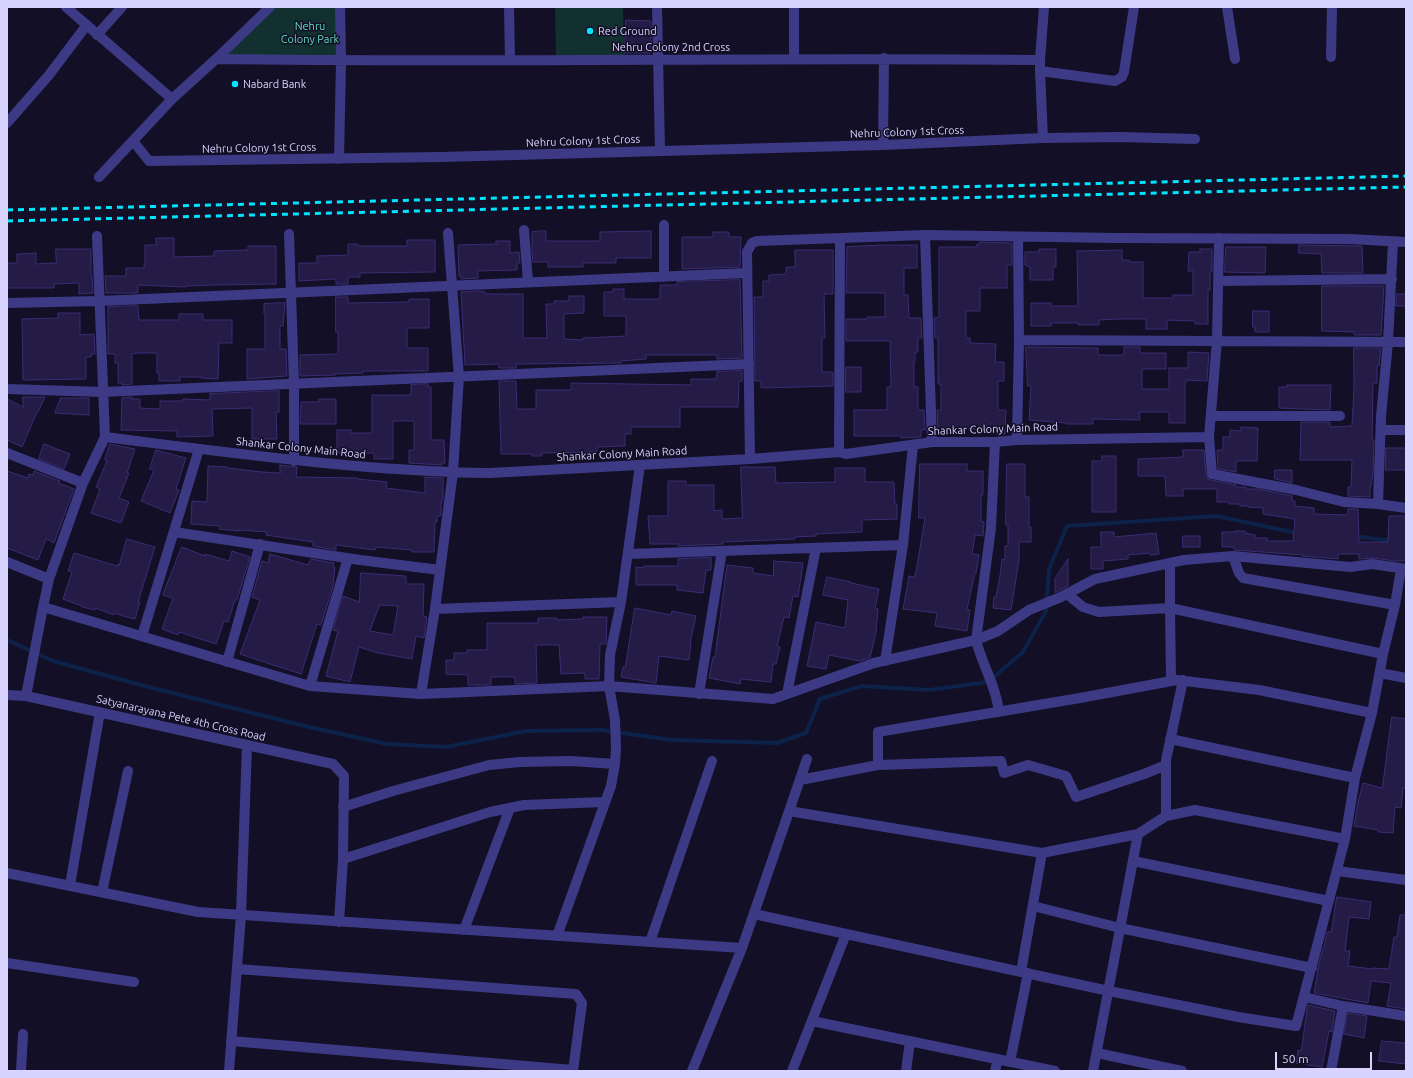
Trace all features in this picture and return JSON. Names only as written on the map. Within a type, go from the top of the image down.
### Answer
[{"type":"street","points":[[66,7],[86,26],[172,99]]},
{"type":"street","points":[[97,35],[122,7]]},
{"type":"street","points":[[99,177],[172,99],[270,7]]},
{"type":"street","points":[[339,159],[341,61],[340,7]]},
{"type":"street","points":[[509,7],[510,60]]},
{"type":"street","points":[[657,7],[660,151]]},
{"type":"street","points":[[794,7],[794,58]]},
{"type":"street","points":[[1043,138],[1040,60],[1044,7]]},
{"type":"street","points":[[1040,71],[1115,81],[1122,77],[1134,7]]},
{"type":"street","points":[[1227,7],[1235,59]]},
{"type":"street","points":[[1330,57],[1332,7]]},
{"type":"street","points":[[7,123],[49,75],[86,26]]},
{"type":"street","name":"Nehru Colony 2nd Cross","points":[[216,59],[341,61],[794,58],[1040,60]]},
{"type":"street","points":[[883,145],[884,58]]},
{"type":"street","name":"Nehru Colony 1st Cross","points":[[133,140],[149,161],[339,159],[660,151],[883,145],[1043,138],[1121,137],[1195,140]]},
{"type":"street","points":[[664,225],[664,277]]},
{"type":"street","points":[[524,230],[528,282]]},
{"type":"street","points":[[422,694],[453,472],[459,377],[448,233]]},
{"type":"street","points":[[289,234],[292,293],[294,461]]},
{"type":"street","points":[[925,235],[932,442]]},
{"type":"street","points":[[750,459],[746,273],[747,252],[752,243],[757,241],[925,235],[1115,238],[1349,239],[1406,242]]},
{"type":"street","points":[[26,696],[43,607],[50,579],[83,483],[105,437],[97,236]]},
{"type":"street","points":[[1017,440],[1019,340],[1018,237]]},
{"type":"street","points":[[1219,238],[1217,340],[1209,437],[1212,474],[1296,490],[1344,502],[1378,504],[1406,508]]},
{"type":"street","points":[[839,452],[840,239]]},
{"type":"street","points":[[1378,504],[1381,430],[1388,342],[1393,242]]},
{"type":"street","points":[[7,303],[99,301],[746,273]]},
{"type":"street","points":[[1218,281],[1392,279]]},
{"type":"street","points":[[1019,340],[1406,342]]},
{"type":"street","points":[[7,388],[103,392],[749,364]]},
{"type":"street","points":[[1211,416],[1340,416]]},
{"type":"street","points":[[1381,430],[1406,430]]},
{"type":"street","name":"Shankar Colony Main Road","points":[[105,437],[294,461],[453,472],[490,473],[750,459],[839,452],[846,454],[932,442],[1209,437]]},
{"type":"street","points":[[996,442],[991,528],[976,640],[979,654],[998,700],[999,712]]},
{"type":"street","points":[[884,661],[903,544],[913,445]]},
{"type":"street","points":[[142,636],[199,449]]},
{"type":"street","points":[[7,453],[83,483]]},
{"type":"street","points":[[557,936],[611,786],[615,764],[615,720],[609,686],[610,655],[621,602],[640,465]]},
{"type":"street","points":[[174,532],[440,570]]},
{"type":"street","points":[[227,662],[260,544]]},
{"type":"street","points":[[628,554],[903,544]]},
{"type":"street","points":[[787,694],[816,548]]},
{"type":"street","points":[[699,694],[722,551]]},
{"type":"street","points":[[43,607],[310,686],[422,694],[609,686],[773,699],[874,663],[976,640],[998,631],[1028,610],[1064,595],[1095,579],[1170,563],[1200,558],[1234,556],[1350,567],[1372,564],[1404,569],[1383,654],[1372,713],[1355,778],[1346,839],[1296,1026],[1238,1017],[1109,991],[754,914]]},
{"type":"street","points":[[1234,556],[1239,573],[1243,578],[1395,605]]},
{"type":"street","points":[[310,686],[348,558]]},
{"type":"street","points":[[7,562],[50,579]]},
{"type":"street","points":[[1170,563],[1171,681]]},
{"type":"street","points":[[1064,595],[1083,607],[1099,612],[1170,608],[1383,654]]},
{"type":"street","points":[[435,609],[621,602]]},
{"type":"street","points":[[1380,673],[1406,678]]},
{"type":"street","points":[[1166,816],[1166,765],[1183,680]]},
{"type":"street","points":[[878,765],[878,732],[1171,681],[1183,680],[1259,690],[1372,713]]},
{"type":"street","name":"Satyanarayana Pete 4th Cross Road","points":[[7,695],[26,696],[333,764],[344,776],[343,807]]},
{"type":"street","points":[[70,885],[100,712]]},
{"type":"street","points":[[1170,739],[1355,778]]},
{"type":"street","points":[[229,1071],[242,915],[247,745]]},
{"type":"street","points":[[692,1071],[742,948],[807,759]]},
{"type":"street","points":[[339,922],[343,859],[343,807],[393,791],[489,765],[520,762],[571,761],[615,764]]},
{"type":"street","points":[[650,942],[712,761]]},
{"type":"street","points":[[800,780],[878,765],[1001,761],[1004,773],[1028,765],[1066,776],[1076,797],[1166,765]]},
{"type":"street","points":[[102,892],[128,771]]},
{"type":"street","points":[[343,859],[490,812],[524,805],[604,802]]},
{"type":"street","points":[[464,930],[510,808]]},
{"type":"street","points":[[789,811],[1042,853],[1138,834],[1166,816],[1195,810],[1346,839]]},
{"type":"street","points":[[1093,1071],[1138,834]]},
{"type":"street","points":[[1010,1062],[1025,972],[1033,906],[1042,853]]},
{"type":"street","points":[[1133,861],[1329,901]]},
{"type":"street","points":[[1337,871],[1406,880]]},
{"type":"street","points":[[7,873],[198,912],[742,948]]},
{"type":"street","points":[[1033,906],[1120,928],[1312,968]]},
{"type":"street","points":[[792,1071],[846,934]]},
{"type":"street","points":[[7,963],[134,982]]},
{"type":"street","points":[[231,1041],[573,1070],[582,1003],[576,994],[237,969]]},
{"type":"street","points":[[1304,997],[1343,1006],[1406,1016]]},
{"type":"street","points":[[1331,1071],[1343,1006]]},
{"type":"street","points":[[812,1021],[1055,1071]]},
{"type":"street","points":[[21,1071],[23,1034]]},
{"type":"street","points":[[906,1071],[910,1041]]},
{"type":"street","points":[[1097,1053],[1182,1071]]},
{"type":"street","points":[[996,1071],[998,1059]]},
{"type":"green space","name":"Nehru Colony Park","points":[[274,7],[337,7],[338,59],[223,56]]},
{"type":"green space","name":"Red Ground","points":[[555,7],[623,7],[625,56],[556,59]]},
{"type":"building","points":[[626,20],[651,21],[651,53],[625,53]]},
{"type":"building","points":[[546,231],[546,241],[600,241],[600,232],[651,231],[651,258],[616,258],[616,263],[583,263],[583,267],[548,267],[548,262],[533,262],[532,252],[532,232]]},
{"type":"building","points":[[713,232],[729,232],[729,237],[741,237],[740,267],[682,269],[682,237],[713,237]]},
{"type":"building","points":[[156,238],[174,238],[174,257],[214,256],[214,251],[248,250],[248,246],[276,246],[276,284],[186,287],[138,285],[138,293],[106,293],[105,276],[126,276],[126,268],[144,268],[145,245],[156,245]]},
{"type":"building","points":[[407,240],[435,240],[435,272],[360,273],[360,277],[348,277],[348,284],[336,284],[336,279],[299,281],[299,263],[317,263],[317,256],[348,255],[348,244],[358,244],[359,246],[407,246]]},
{"type":"building","points":[[496,241],[510,241],[510,253],[519,252],[520,263],[517,263],[517,270],[478,271],[478,278],[461,279],[461,276],[459,276],[458,245],[496,244]]},
{"type":"building","points":[[980,242],[1012,243],[1012,265],[1007,265],[1007,288],[980,288],[980,311],[966,311],[966,338],[970,338],[970,343],[996,344],[995,362],[1004,362],[1004,381],[998,381],[998,410],[1006,410],[1005,434],[980,433],[980,429],[938,430],[937,410],[941,410],[941,384],[938,384],[938,338],[935,338],[934,318],[938,318],[939,316],[939,247],[977,247],[977,244],[980,244]]},
{"type":"building","points":[[917,245],[917,268],[904,268],[904,295],[908,295],[909,318],[921,318],[922,338],[918,338],[918,352],[915,352],[914,387],[918,387],[918,410],[924,410],[925,430],[921,430],[921,437],[901,438],[901,436],[854,436],[854,410],[887,410],[887,387],[891,387],[890,341],[846,341],[846,319],[885,317],[885,293],[846,293],[847,247]]},
{"type":"building","points":[[1299,245],[1362,246],[1363,273],[1322,273],[1321,254],[1299,253]]},
{"type":"building","points":[[1226,247],[1266,247],[1265,273],[1225,272]]},
{"type":"building","points":[[56,249],[91,249],[91,276],[93,293],[79,294],[79,283],[54,284],[54,288],[7,288],[7,263],[17,263],[17,254],[36,253],[36,264],[56,263]]},
{"type":"building","points":[[1039,249],[1056,249],[1056,267],[1053,267],[1053,280],[1030,280],[1030,267],[1025,265],[1025,252],[1039,252]]},
{"type":"building","points":[[1200,249],[1212,249],[1212,272],[1210,272],[1210,290],[1208,290],[1208,324],[1195,324],[1195,321],[1167,320],[1167,329],[1146,329],[1146,319],[1120,319],[1099,320],[1099,325],[1051,323],[1051,326],[1031,326],[1031,303],[1051,303],[1051,306],[1078,306],[1077,251],[1122,250],[1122,260],[1129,260],[1129,262],[1143,262],[1143,298],[1173,298],[1173,295],[1193,295],[1193,271],[1188,271],[1189,252],[1200,252]]},
{"type":"building","points":[[795,250],[833,250],[833,294],[824,294],[825,338],[822,338],[822,372],[833,372],[833,386],[761,388],[761,381],[755,381],[754,297],[763,297],[763,281],[769,281],[769,275],[786,274],[786,267],[795,267]]},
{"type":"building","points":[[740,280],[742,358],[717,359],[717,355],[646,355],[646,359],[621,361],[621,363],[516,364],[516,368],[499,368],[499,364],[465,365],[461,292],[478,291],[485,292],[485,294],[523,294],[523,338],[547,338],[546,304],[554,304],[554,301],[569,301],[569,296],[584,296],[584,313],[564,314],[564,339],[583,340],[583,338],[626,336],[626,316],[604,316],[604,292],[613,292],[613,289],[624,289],[624,299],[660,299],[660,285],[677,285],[677,282]]},
{"type":"building","points":[[1322,286],[1384,286],[1381,335],[1354,335],[1354,332],[1322,331]]},
{"type":"building","points":[[1397,294],[1406,294],[1406,306],[1396,306]]},
{"type":"building","points":[[336,297],[348,297],[348,303],[409,302],[409,299],[429,299],[429,328],[407,328],[407,348],[428,348],[428,371],[363,371],[363,373],[300,376],[300,355],[338,354],[338,332],[336,332]]},
{"type":"building","points":[[285,303],[283,326],[280,326],[280,349],[286,349],[287,376],[247,379],[247,349],[265,349],[264,304]]},
{"type":"building","points":[[138,306],[139,320],[179,320],[179,314],[203,314],[203,320],[232,320],[232,343],[219,343],[218,379],[180,377],[180,381],[159,381],[159,373],[157,373],[157,353],[137,353],[132,354],[132,384],[122,385],[122,383],[118,383],[118,363],[115,363],[115,354],[108,354],[108,307]]},
{"type":"building","points":[[1253,311],[1269,311],[1269,332],[1255,332],[1255,327],[1253,327]]},
{"type":"building","points":[[58,313],[80,313],[80,335],[94,334],[95,354],[91,354],[91,357],[86,357],[86,379],[23,380],[22,319],[58,318]]},
{"type":"building","points":[[1026,347],[1098,348],[1098,355],[1124,355],[1124,347],[1140,347],[1140,353],[1166,353],[1166,369],[1142,369],[1142,389],[1169,389],[1169,368],[1188,368],[1188,352],[1209,353],[1207,381],[1186,380],[1185,423],[1169,423],[1169,412],[1139,412],[1140,420],[1093,419],[1093,424],[1066,424],[1029,420],[1031,386],[1028,386]]},
{"type":"building","points":[[1354,348],[1381,348],[1379,366],[1377,366],[1377,383],[1373,383],[1372,440],[1374,440],[1373,473],[1370,486],[1370,497],[1348,496],[1348,487],[1351,487],[1352,460],[1300,460],[1301,422],[1330,422],[1330,427],[1352,426]]},
{"type":"building","points":[[846,367],[861,367],[861,392],[846,392]]},
{"type":"building","points":[[742,371],[742,381],[739,381],[738,407],[680,407],[680,427],[631,427],[631,434],[625,434],[625,446],[597,447],[597,452],[542,453],[542,456],[532,456],[532,454],[501,454],[499,381],[516,381],[517,409],[536,409],[536,390],[571,390],[571,383],[691,385],[691,379],[716,379],[717,372]]},
{"type":"building","points":[[428,384],[428,387],[431,387],[431,440],[444,440],[445,463],[442,463],[442,465],[409,463],[409,450],[414,450],[414,421],[393,421],[393,459],[374,459],[374,453],[337,453],[337,430],[351,430],[351,433],[372,433],[372,395],[411,395],[411,385]]},
{"type":"building","points":[[1287,385],[1331,385],[1330,410],[1279,408],[1279,387],[1287,387]]},
{"type":"building","points":[[279,391],[279,412],[276,412],[277,439],[252,439],[252,408],[212,409],[213,436],[177,437],[177,431],[121,430],[122,398],[132,397],[132,399],[140,399],[140,408],[160,409],[160,401],[183,401],[183,399],[210,400],[210,394]]},
{"type":"building","points":[[23,397],[45,397],[22,447],[7,440],[7,399],[23,407]]},
{"type":"building","points":[[61,398],[89,398],[89,415],[55,413]]},
{"type":"building","points":[[319,399],[336,399],[336,424],[300,424],[301,402],[319,402]]},
{"type":"building","points":[[1241,427],[1258,428],[1257,461],[1236,461],[1236,472],[1218,469],[1217,450],[1223,450],[1223,437],[1230,437],[1230,430],[1241,431]]},
{"type":"building","points":[[44,444],[70,454],[64,469],[39,459]]},
{"type":"building","points":[[110,444],[135,449],[127,473],[129,473],[119,498],[129,502],[121,523],[91,513],[100,489],[96,487],[107,461],[105,460]]},
{"type":"building","points":[[1386,448],[1406,448],[1406,470],[1386,470]]},
{"type":"building","points":[[156,450],[186,458],[176,489],[179,490],[170,513],[141,501],[154,470],[150,469]]},
{"type":"building","points":[[1183,450],[1204,450],[1206,475],[1208,479],[1236,485],[1236,487],[1246,487],[1247,489],[1258,489],[1292,496],[1292,501],[1295,501],[1295,506],[1314,508],[1314,514],[1348,515],[1348,509],[1358,509],[1359,542],[1388,542],[1389,516],[1406,516],[1406,561],[1373,558],[1359,559],[1359,554],[1338,554],[1338,559],[1234,550],[1234,547],[1222,547],[1222,532],[1245,531],[1245,533],[1255,535],[1255,538],[1267,538],[1267,541],[1293,541],[1295,519],[1263,514],[1263,508],[1240,506],[1240,504],[1229,504],[1229,502],[1217,502],[1217,489],[1183,489],[1183,496],[1166,496],[1165,476],[1138,476],[1138,459],[1183,457]]},
{"type":"building","points":[[1102,456],[1116,456],[1116,512],[1092,512],[1092,461],[1102,461]]},
{"type":"building","points":[[920,464],[967,464],[967,471],[983,471],[981,521],[984,522],[983,536],[975,535],[972,554],[979,555],[967,609],[970,610],[967,631],[935,626],[937,613],[903,609],[909,576],[914,577],[916,572],[925,518],[919,518]]},
{"type":"building","points":[[1007,464],[1025,464],[1025,497],[1029,497],[1029,527],[1031,527],[1031,542],[1019,542],[1019,560],[1011,610],[993,608],[1002,559],[1005,560],[1005,546],[1008,546],[1008,525],[1006,525]]},
{"type":"building","points":[[280,465],[297,467],[296,477],[358,478],[387,482],[386,488],[425,493],[425,477],[443,478],[441,516],[437,516],[437,522],[435,522],[434,552],[412,552],[412,550],[376,547],[375,550],[336,545],[336,550],[313,546],[313,542],[266,535],[267,532],[219,529],[220,526],[191,524],[192,501],[207,502],[208,466],[280,473]]},
{"type":"building","points":[[741,467],[775,467],[776,483],[835,482],[835,468],[865,468],[865,482],[894,482],[895,504],[897,504],[897,519],[862,520],[862,532],[816,534],[816,536],[795,537],[795,539],[723,542],[723,544],[678,546],[678,544],[650,544],[648,516],[668,516],[668,481],[686,481],[686,485],[714,485],[714,511],[722,510],[722,519],[742,518]]},
{"type":"building","points":[[1275,470],[1292,470],[1292,483],[1275,479]]},
{"type":"building","points":[[7,471],[28,478],[29,474],[33,475],[34,471],[60,481],[58,483],[74,489],[54,543],[46,539],[38,560],[7,548]]},
{"type":"building","points":[[1101,532],[1114,532],[1114,537],[1156,533],[1159,554],[1150,555],[1149,553],[1128,555],[1128,559],[1103,561],[1103,569],[1091,569],[1091,547],[1101,547]]},
{"type":"building","points":[[1183,536],[1200,536],[1200,547],[1183,547]]},
{"type":"building","points":[[127,539],[155,547],[138,602],[140,602],[135,619],[115,613],[114,615],[95,608],[95,610],[82,607],[63,599],[72,572],[68,571],[74,553],[117,566],[118,564],[119,565]]},
{"type":"building","points":[[182,547],[205,556],[205,554],[229,561],[232,551],[250,557],[237,600],[235,600],[228,622],[224,621],[216,644],[179,632],[178,635],[162,629],[173,598],[163,595]]},
{"type":"building","points":[[270,554],[308,565],[311,559],[334,563],[333,586],[321,625],[317,624],[301,674],[240,654],[260,600],[252,597],[262,561],[268,563]]},
{"type":"building","points":[[711,558],[711,570],[706,570],[703,593],[677,590],[677,585],[636,585],[636,567],[678,566],[678,559]]},
{"type":"building","points":[[1068,559],[1068,586],[1055,593],[1055,579]]},
{"type":"building","points":[[774,561],[803,563],[798,597],[793,596],[789,618],[784,617],[777,646],[780,647],[776,664],[773,664],[771,682],[741,679],[740,684],[709,678],[713,657],[715,657],[727,565],[753,568],[753,573],[773,576]]},
{"type":"building","points":[[361,573],[406,576],[406,584],[424,584],[423,616],[427,617],[424,638],[416,636],[412,659],[378,653],[359,647],[350,682],[326,676],[338,631],[333,630],[343,596],[359,602]],"holes":[[[380,605],[398,606],[393,635],[370,631]]]},
{"type":"building","points":[[827,577],[879,589],[875,608],[878,609],[876,632],[870,658],[859,661],[829,655],[826,669],[807,666],[816,622],[845,628],[848,600],[823,595]]},
{"type":"building","points":[[635,608],[671,615],[672,611],[696,616],[690,643],[689,660],[659,656],[656,683],[621,677],[623,667],[625,667]]},
{"type":"building","points":[[583,617],[607,617],[606,644],[600,644],[599,679],[585,679],[585,673],[561,674],[559,645],[536,645],[537,683],[515,684],[515,677],[491,677],[491,685],[468,685],[468,675],[446,674],[446,660],[454,660],[454,653],[467,653],[467,650],[487,650],[487,623],[538,623],[538,618],[557,618],[557,620],[583,619]]},
{"type":"building","points":[[1392,717],[1406,719],[1406,789],[1403,788],[1401,808],[1395,807],[1393,833],[1378,832],[1378,830],[1354,826],[1363,783],[1382,788]]},
{"type":"building","points":[[1337,897],[1371,902],[1369,919],[1349,917],[1345,951],[1350,951],[1348,966],[1389,969],[1394,937],[1397,937],[1400,915],[1406,915],[1406,1009],[1387,1006],[1391,983],[1371,981],[1368,1003],[1314,993],[1319,962],[1324,948],[1327,932],[1331,932]]},
{"type":"building","points":[[1308,1005],[1335,1011],[1332,1032],[1329,1031],[1322,1067],[1296,1063],[1298,1050],[1301,1051]]},
{"type":"building","points":[[1348,1013],[1367,1016],[1364,1038],[1344,1034]]},
{"type":"building","points":[[1382,1041],[1406,1043],[1406,1064],[1379,1061]]},
{"type":"waterway","points":[[7,640],[53,661],[141,685],[309,727],[387,744],[446,747],[526,731],[601,730],[672,740],[777,743],[806,733],[820,699],[862,686],[929,690],[988,682],[1023,652],[1046,611],[1049,569],[1067,526],[1216,516],[1297,533]]},
{"type":"waterway","points":[[1354,536],[1393,541]]},
{"type":"railway","points":[[7,210],[1406,176]]},
{"type":"railway","points":[[7,221],[1406,187]]},
{"type":"place","name":"Red Ground","points":[[590,31]]},
{"type":"place","name":"Nabard Bank","points":[[235,84]]}]
